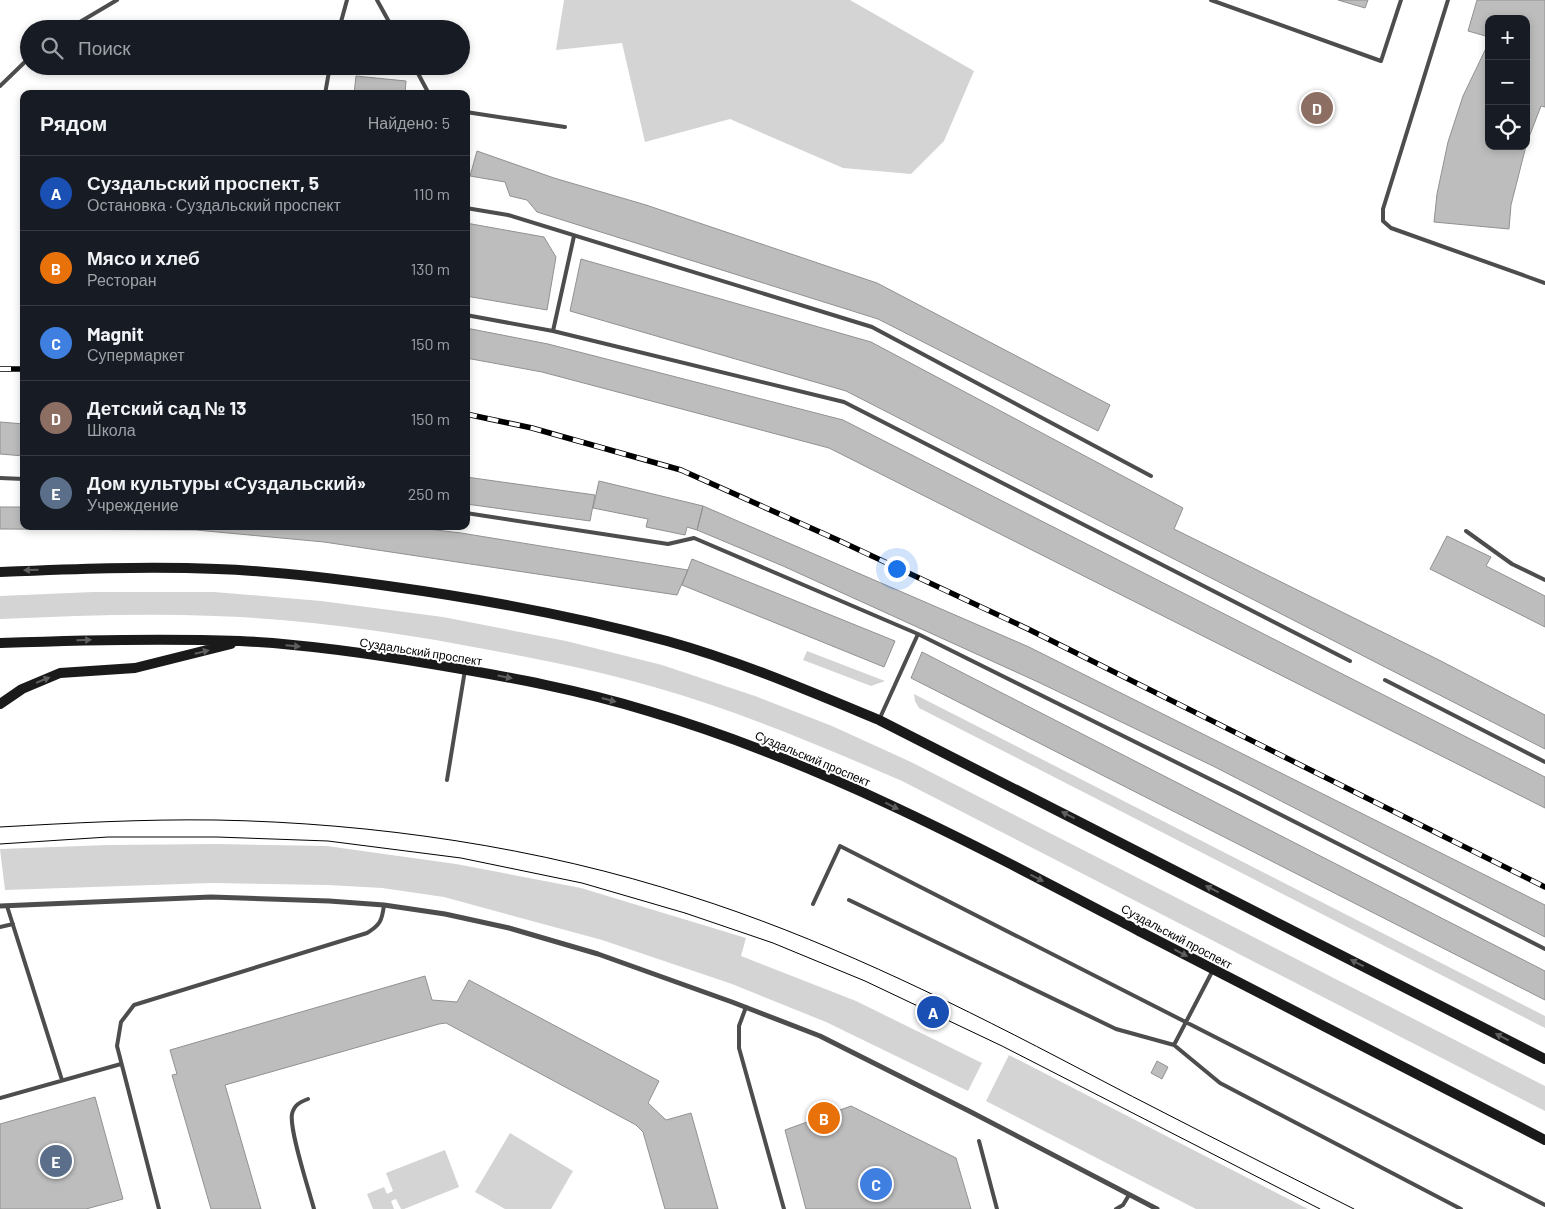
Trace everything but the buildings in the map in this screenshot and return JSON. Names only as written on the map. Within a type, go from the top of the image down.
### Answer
[{"type":"main road","points":[[0,572],[61,569],[217,569],[322,577],[446,594],[572,617],[669,642],[763,673],[879,720],[1545,1059]]},
{"type":"main road","name":"Суздальский проспект","points":[[0,643],[119,638],[244,641],[381,656],[465,670],[562,688],[648,710],[738,740],[815,770],[890,804],[1545,1140]]},
{"type":"main road","points":[[0,704],[22,689],[60,674],[135,668],[244,641]]},
{"type":"street","points":[[0,906],[211,897],[329,901],[445,914],[509,928],[598,954],[746,1007],[820,1036],[1158,1209]]},
{"type":"lane","points":[[83,20],[117,0]]},
{"type":"lane","points":[[341,20],[347,0]]},
{"type":"lane","points":[[377,0],[388,20]]},
{"type":"lane","points":[[1211,0],[1381,61],[1401,0]]},
{"type":"lane","points":[[1448,0],[1384,209],[1383,221],[1391,228],[1545,283]]},
{"type":"lane","points":[[0,86],[20,67]]},
{"type":"lane","points":[[326,90],[328,75]]},
{"type":"lane","points":[[419,75],[427,90]]},
{"type":"lane","points":[[470,113],[565,127]]},
{"type":"lane","points":[[470,209],[508,215],[872,327],[1151,476]]},
{"type":"lane","points":[[553,331],[574,236]]},
{"type":"lane","points":[[470,316],[553,331],[844,402],[1350,661]]},
{"type":"lane","points":[[0,478],[20,480]]},
{"type":"lane","points":[[470,514],[668,544],[694,538],[918,634],[1240,794],[1545,949]]},
{"type":"lane","points":[[1466,531],[1512,564],[1545,580]]},
{"type":"lane","points":[[879,720],[918,634]]},
{"type":"lane","points":[[447,780],[465,670]]},
{"type":"lane","points":[[1385,680],[1545,762]]},
{"type":"lane","points":[[813,904],[840,846],[1545,1205]]},
{"type":"lane","points":[[849,900],[1116,1029],[1174,1045],[1220,1083],[1461,1209]]},
{"type":"lane","points":[[7,906],[62,1080]]},
{"type":"lane","points":[[159,1209],[117,1046],[121,1022],[134,1006],[367,933],[378,926],[383,916],[384,906]]},
{"type":"lane","points":[[0,927],[13,924]]},
{"type":"lane","points":[[1174,1045],[1213,970]]},
{"type":"lane","points":[[746,1007],[739,1026],[739,1048],[784,1209]]},
{"type":"lane","points":[[0,1098],[121,1064]]},
{"type":"lane","points":[[308,1099],[297,1104],[292,1114],[293,1129],[314,1209]]},
{"type":"lane","points":[[979,1140],[997,1209]]},
{"type":"lane","points":[[1116,1209],[1123,1205],[1129,1195]]},
{"type":"shaded area","points":[[564,0],[850,0],[974,71],[944,141],[911,174],[843,168],[730,119],[645,142],[622,43],[556,50]]},
{"type":"shaded area","points":[[93,592],[214,592],[321,601],[443,617],[566,641],[662,665],[755,696],[832,726],[911,762],[1545,1086],[1545,1111],[902,781],[748,718],[686,696],[615,676],[460,644],[355,628],[285,620],[187,615],[107,615],[0,619],[0,596]]},
{"type":"shaded area","points":[[807,651],[885,681],[871,686],[803,660]]},
{"type":"shaded area","points":[[914,694],[1545,1016],[1545,1028],[919,708]]},
{"type":"shaded area","points":[[108,845],[327,846],[456,864],[581,888],[746,938],[741,956],[856,1001],[982,1063],[968,1091],[826,1022],[732,984],[602,940],[444,897],[382,888],[211,883],[5,890],[0,849]]},
{"type":"shaded area","points":[[1009,1055],[1308,1209],[1196,1209],[986,1101]]},
{"type":"shaded area","points":[[510,1133],[573,1171],[551,1209],[505,1209],[475,1192]]},
{"type":"shaded area","points":[[445,1150],[459,1187],[404,1209],[401,1209],[396,1199],[391,1201],[394,1209],[373,1209],[367,1194],[384,1187],[387,1194],[393,1191],[386,1173]]},
{"type":"tram line","points":[[0,827],[189,820],[276,822],[336,826],[396,832],[516,851],[633,879],[738,912],[832,949],[924,990],[1354,1209]]},
{"type":"tram line","points":[[0,844],[108,837],[217,837],[328,841],[461,858],[582,883],[685,913],[773,943],[865,981],[1002,1046],[1320,1209]]},
{"type":"railway","points":[[0,369],[20,369]]},
{"type":"railway","points":[[470,415],[532,428],[681,470],[840,541],[1028,629],[1545,887]]},
{"type":"place","name":"Детский сад № 13","points":[[1317,108]]},
{"type":"place","name":"Суздальский проспект, 5","points":[[933,1012]]},
{"type":"place","name":"Мясо и хлеб","points":[[824,1118]]},
{"type":"place","name":"Дом культуры «Суздальский»","points":[[56,1161]]},
{"type":"place","name":"Magnit","points":[[876,1184]]}]
